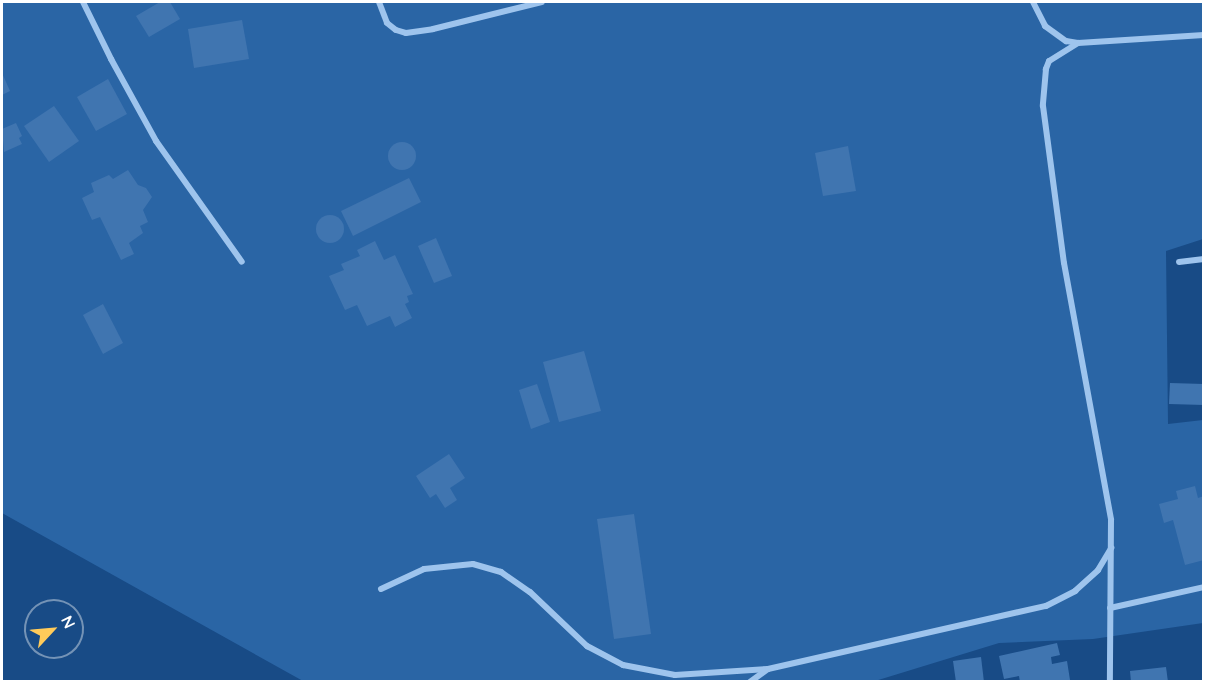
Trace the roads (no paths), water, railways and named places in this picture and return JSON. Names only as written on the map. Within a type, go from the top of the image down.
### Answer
[{"type":"street","points":[[83,2],[156,141],[242,262]]},
{"type":"street","points":[[379,2],[387,23],[396,30],[406,33],[433,29],[542,2]]},
{"type":"street","points":[[1033,2],[1045,26],[1056,36],[1078,43],[1203,34]]},
{"type":"street","points":[[1078,43],[1049,62],[1046,69],[1042,106],[1064,263],[1111,520],[1110,681]]},
{"type":"street","points":[[1179,262],[1203,259]]},
{"type":"street","points":[[381,589],[424,568],[473,564],[501,572],[530,592],[587,646],[623,665],[675,675],[768,669],[1046,606],[1075,591],[1091,577],[1111,548]]},
{"type":"street","points":[[1110,608],[1203,587]]},
{"type":"street","points":[[750,681],[768,669]]}]
